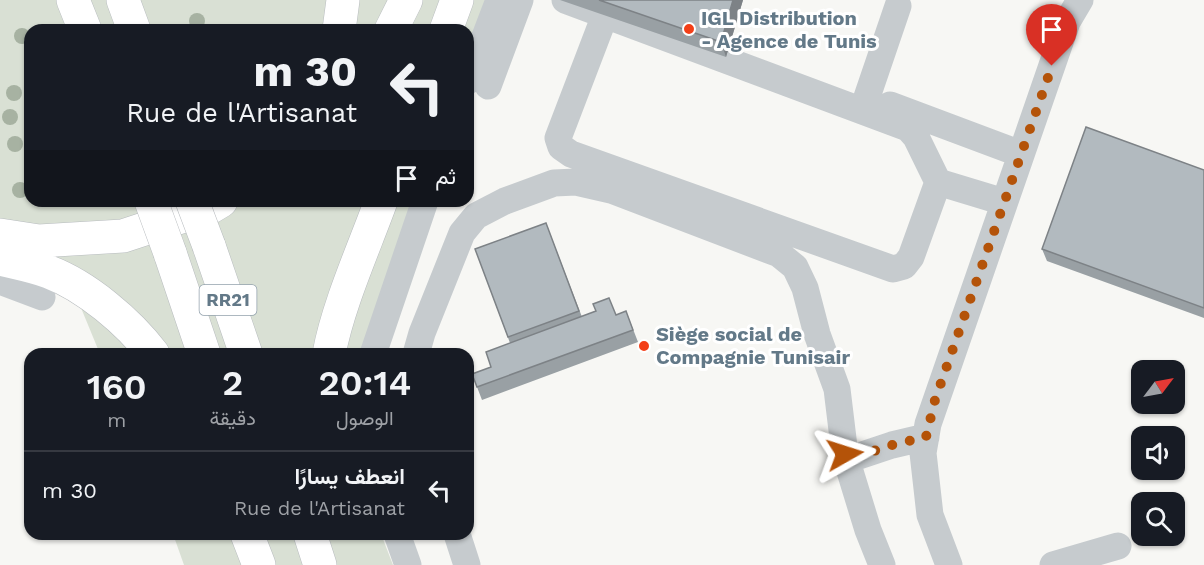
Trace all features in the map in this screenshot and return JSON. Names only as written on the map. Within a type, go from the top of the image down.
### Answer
[{"type":"highway","points":[[73,0],[83,24]]},
{"type":"highway","points":[[123,0],[132,24]]},
{"type":"highway","points":[[340,24],[343,0]]},
{"type":"highway","points":[[394,24],[406,0]]},
{"type":"highway","points":[[448,24],[458,0]]},
{"type":"highway","points":[[0,218],[16,221],[95,218],[148,207]]},
{"type":"highway","name":"RR21","points":[[153,207],[202,348]]},
{"type":"highway","name":"RR21","points":[[194,207],[244,348]]},
{"type":"highway","points":[[0,235],[39,241],[123,236],[211,207]]},
{"type":"highway","points":[[330,348],[353,276],[379,207]]},
{"type":"highway","points":[[0,259],[50,272],[85,290],[120,319],[147,348]]},
{"type":"highway","points":[[249,540],[259,565]]},
{"type":"highway","points":[[266,540],[274,565]]},
{"type":"highway","points":[[312,540],[320,565]]},
{"type":"highway","points":[[335,540],[341,565]]},
{"type":"street","points":[[478,84],[499,0]]},
{"type":"street","points":[[478,84],[520,0]]},
{"type":"street","points":[[565,0],[719,33],[867,96],[1021,154]]},
{"type":"street","points":[[949,565],[930,515],[923,453],[926,437],[935,400],[1067,22],[1080,0]]},
{"type":"street","points":[[867,96],[898,6]]},
{"type":"street","points":[[608,8],[908,128],[916,137],[938,182],[911,257],[904,266],[893,269],[571,154],[561,147],[558,138],[608,8]]},
{"type":"street","points":[[418,348],[462,233],[476,216],[505,201],[554,183],[576,182],[611,190],[779,254],[795,267],[805,288],[817,334],[837,389],[841,433],[847,460],[868,530],[882,565]]},
{"type":"street","points":[[938,182],[1004,202]]},
{"type":"street","points":[[375,348],[423,207]]},
{"type":"street","points":[[0,281],[42,297]]},
{"type":"street","points":[[847,460],[892,445],[926,437]]},
{"type":"street","points":[[399,540],[408,565]]},
{"type":"street","points":[[459,540],[467,565]]},
{"type":"street","points":[[1053,565],[1118,546]]},
{"type":"shaded area","points":[[0,0],[492,0],[474,51],[474,24],[24,24],[24,207],[419,207],[368,348],[98,348],[79,303],[56,287],[0,274]]},
{"type":"shaded area","points":[[175,540],[383,540],[393,565],[184,565]]},
{"type":"building","points":[[599,0],[733,0],[721,42]]},
{"type":"building","points":[[1086,127],[1204,170],[1204,308],[1042,249]]},
{"type":"building","points":[[546,223],[579,311],[508,337],[475,249]]},
{"type":"building","points":[[609,298],[616,315],[626,311],[633,330],[477,387],[474,373],[491,367],[486,352],[596,311],[593,304]]},
{"type":"place","name":"IGL Distribution - Agence de Tunis","points":[[689,29]]},
{"type":"place","name":"Siège social de Compagnie Tunisair","points":[[644,346]]},
{"type":"route","points":[[845,454],[847,460],[892,445],[926,437],[935,400],[1052,66]]}]
